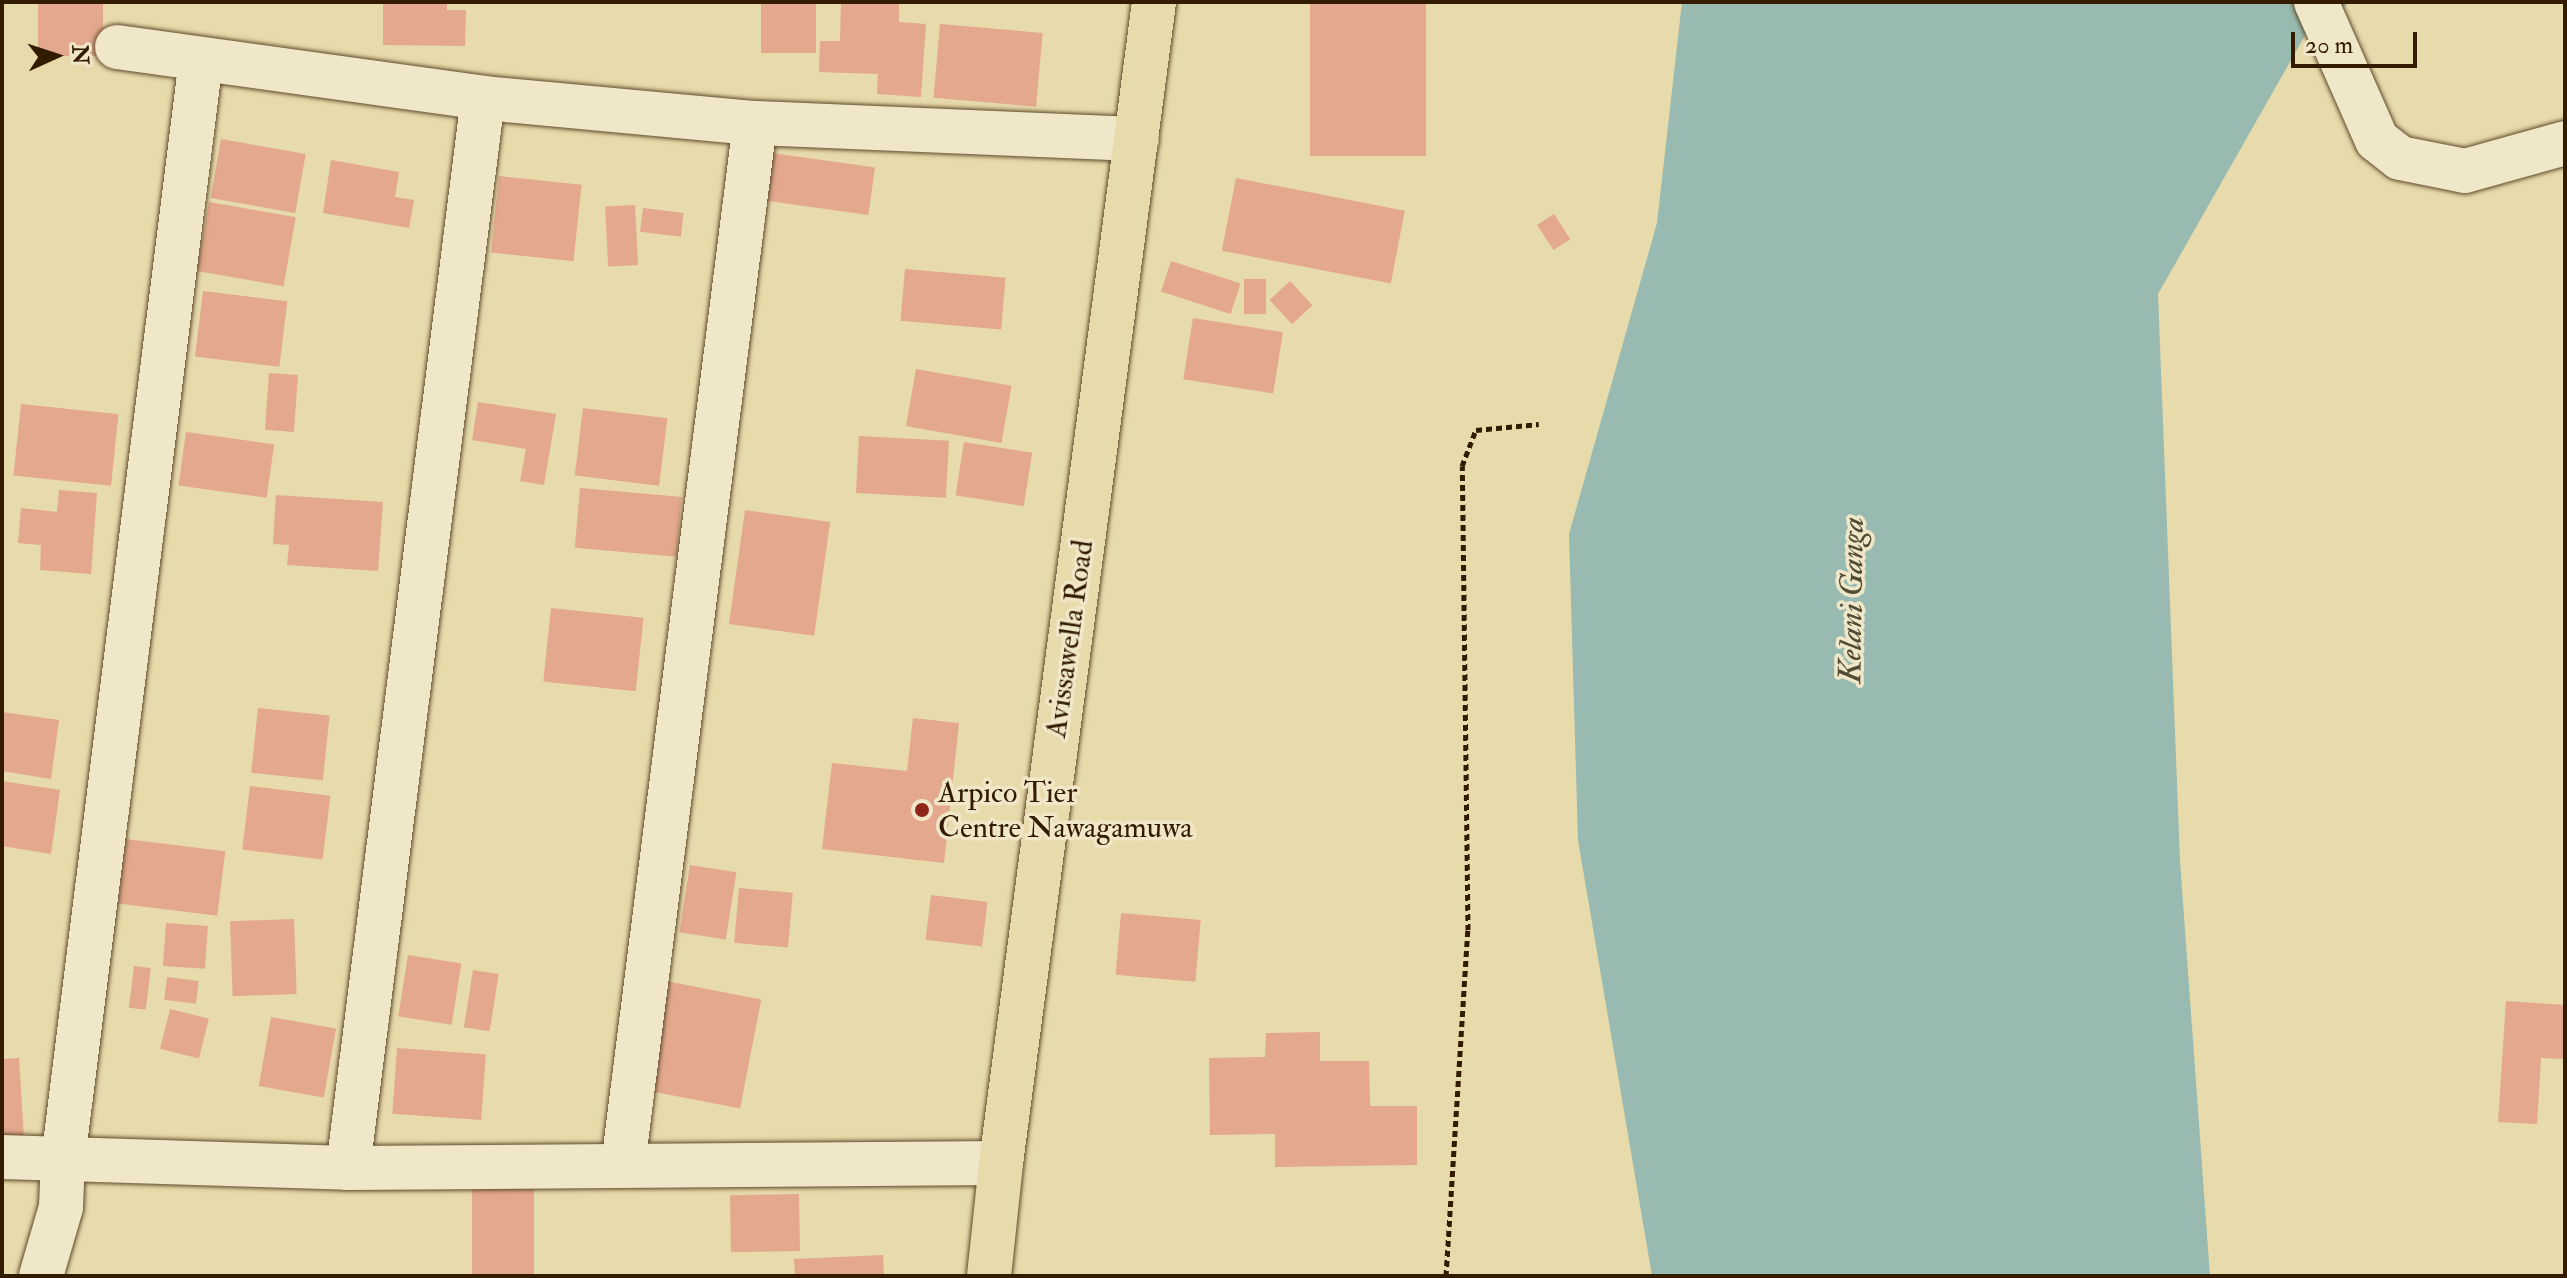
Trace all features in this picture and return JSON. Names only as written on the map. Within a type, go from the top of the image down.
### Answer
[{"type":"main road","name":"Avissawella Road","points":[[989,1276],[1001,1163],[1154,2]]},
{"type":"street","points":[[2316,2],[2377,140],[2400,158],[2465,171],[2565,143]]},
{"type":"street","points":[[117,47],[483,98],[755,123],[1137,139]]},
{"type":"street","points":[[41,1276],[61,1207],[63,1160],[201,60]]},
{"type":"street","points":[[348,1168],[483,98]]},
{"type":"street","points":[[623,1165],[755,123]]},
{"type":"street","points":[[2,1157],[348,1168],[1001,1163]]},
{"type":"path","points":[[1446,1276],[1468,930],[1462,466],[1476,430],[1539,424]]},
{"type":"water","name":"Kelani Ganga","points":[[1682,2],[2350,2],[2307,32],[2158,294],[2180,861],[2210,1276],[1652,1276],[1578,840],[1569,534],[1657,223]]},
{"type":"building","points":[[38,2],[103,2],[103,56],[38,56]]},
{"type":"building","points":[[383,2],[447,2],[447,10],[466,10],[465,46],[383,45]]},
{"type":"building","points":[[761,2],[816,2],[816,53],[761,53]]},
{"type":"building","points":[[841,2],[899,2],[899,22],[926,24],[921,97],[877,94],[878,74],[819,72],[820,41],[840,41]]},
{"type":"building","points":[[1310,2],[1426,2],[1426,156],[1310,156]]},
{"type":"building","points":[[940,24],[1043,33],[1036,107],[934,98]]},
{"type":"building","points":[[221,139],[306,154],[295,213],[211,198]]},
{"type":"building","points":[[772,153],[875,167],[868,215],[765,201]]},
{"type":"building","points":[[331,160],[399,172],[395,197],[414,200],[409,228],[323,213]]},
{"type":"building","points":[[499,176],[582,185],[573,261],[491,253]]},
{"type":"building","points":[[1236,178],[1405,211],[1391,283],[1222,251]]},
{"type":"building","points":[[209,202],[296,217],[284,286],[197,271]]},
{"type":"building","points":[[635,205],[638,265],[608,266],[605,207]]},
{"type":"building","points":[[643,208],[684,213],[681,237],[640,232]]},
{"type":"building","points":[[1554,214],[1570,239],[1554,250],[1537,225]]},
{"type":"building","points":[[1171,261],[1240,284],[1231,314],[1161,291]]},
{"type":"building","points":[[905,269],[1006,278],[1001,330],[900,321]]},
{"type":"building","points":[[1244,279],[1266,279],[1266,314],[1244,314]]},
{"type":"building","points":[[1290,281],[1313,305],[1292,324],[1270,300]]},
{"type":"building","points":[[203,291],[287,301],[279,367],[195,357]]},
{"type":"building","points":[[1193,318],[1283,332],[1273,393],[1183,379]]},
{"type":"building","points":[[916,369],[1012,386],[1001,443],[906,426]]},
{"type":"building","points":[[269,373],[298,375],[294,432],[265,430]]},
{"type":"building","points":[[478,402],[556,414],[544,485],[520,481],[526,449],[472,440]]},
{"type":"building","points":[[21,404],[118,414],[111,486],[13,476]]},
{"type":"building","points":[[583,408],[667,418],[659,486],[575,475]]},
{"type":"building","points":[[186,432],[274,444],[267,498],[178,485]]},
{"type":"building","points":[[859,436],[949,441],[946,498],[856,493]]},
{"type":"building","points":[[964,442],[1032,453],[1024,506],[956,495]]},
{"type":"building","points":[[580,488],[682,497],[676,557],[575,548]]},
{"type":"building","points":[[59,490],[97,493],[91,574],[40,570],[41,545],[18,543],[21,508],[57,512]]},
{"type":"building","points":[[276,495],[383,502],[378,571],[287,565],[289,545],[273,544]]},
{"type":"building","points":[[745,510],[830,522],[814,636],[729,624]]},
{"type":"building","points":[[551,608],[643,618],[636,691],[543,682]]},
{"type":"building","points":[[258,708],[330,716],[323,780],[251,773]]},
{"type":"building","points":[[2,712],[59,720],[51,779],[2,771]]},
{"type":"building","points":[[913,718],[959,723],[944,863],[822,849],[832,763],[907,771]]},
{"type":"building","points":[[2,781],[60,790],[51,854],[2,846]]},
{"type":"building","points":[[250,786],[330,796],[323,859],[242,850]]},
{"type":"building","points":[[126,839],[225,851],[217,916],[118,904]]},
{"type":"building","points":[[690,865],[736,872],[726,940],[679,932]]},
{"type":"building","points":[[739,888],[793,893],[788,947],[734,943]]},
{"type":"building","points":[[931,895],[988,902],[982,947],[926,940]]},
{"type":"building","points":[[1121,913],[1201,920],[1195,982],[1116,975]]},
{"type":"building","points":[[294,919],[297,994],[233,996],[230,921]]},
{"type":"building","points":[[166,923],[208,926],[205,969],[163,966]]},
{"type":"building","points":[[408,955],[461,963],[452,1025],[398,1016]]},
{"type":"building","points":[[134,966],[151,968],[146,1010],[129,1008]]},
{"type":"building","points":[[473,970],[499,974],[490,1031],[464,1027]]},
{"type":"building","points":[[167,977],[199,981],[196,1004],[164,1000]]},
{"type":"building","points":[[666,981],[761,1000],[740,1108],[645,1090]]},
{"type":"building","points":[[2506,1001],[2565,1005],[2565,1059],[2541,1058],[2537,1124],[2498,1122]]},
{"type":"building","points":[[170,1009],[209,1019],[199,1058],[160,1049]]},
{"type":"building","points":[[271,1017],[336,1028],[324,1097],[259,1086]]},
{"type":"building","points":[[1320,1032],[1320,1061],[1369,1061],[1370,1106],[1417,1106],[1417,1165],[1275,1167],[1275,1134],[1210,1135],[1209,1058],[1265,1057],[1266,1033]]},
{"type":"building","points":[[397,1048],[486,1054],[481,1120],[392,1114]]},
{"type":"building","points":[[19,1058],[24,1139],[2,1140],[2,1059]]},
{"type":"building","points":[[472,1189],[534,1189],[534,1276],[472,1276]]},
{"type":"building","points":[[799,1194],[800,1251],[731,1252],[730,1195]]},
{"type":"building","points":[[883,1255],[884,1276],[795,1276],[794,1259]]},
{"type":"place","name":"Arpico Tier Centre Nawagamuwa","points":[[922,810]]}]
